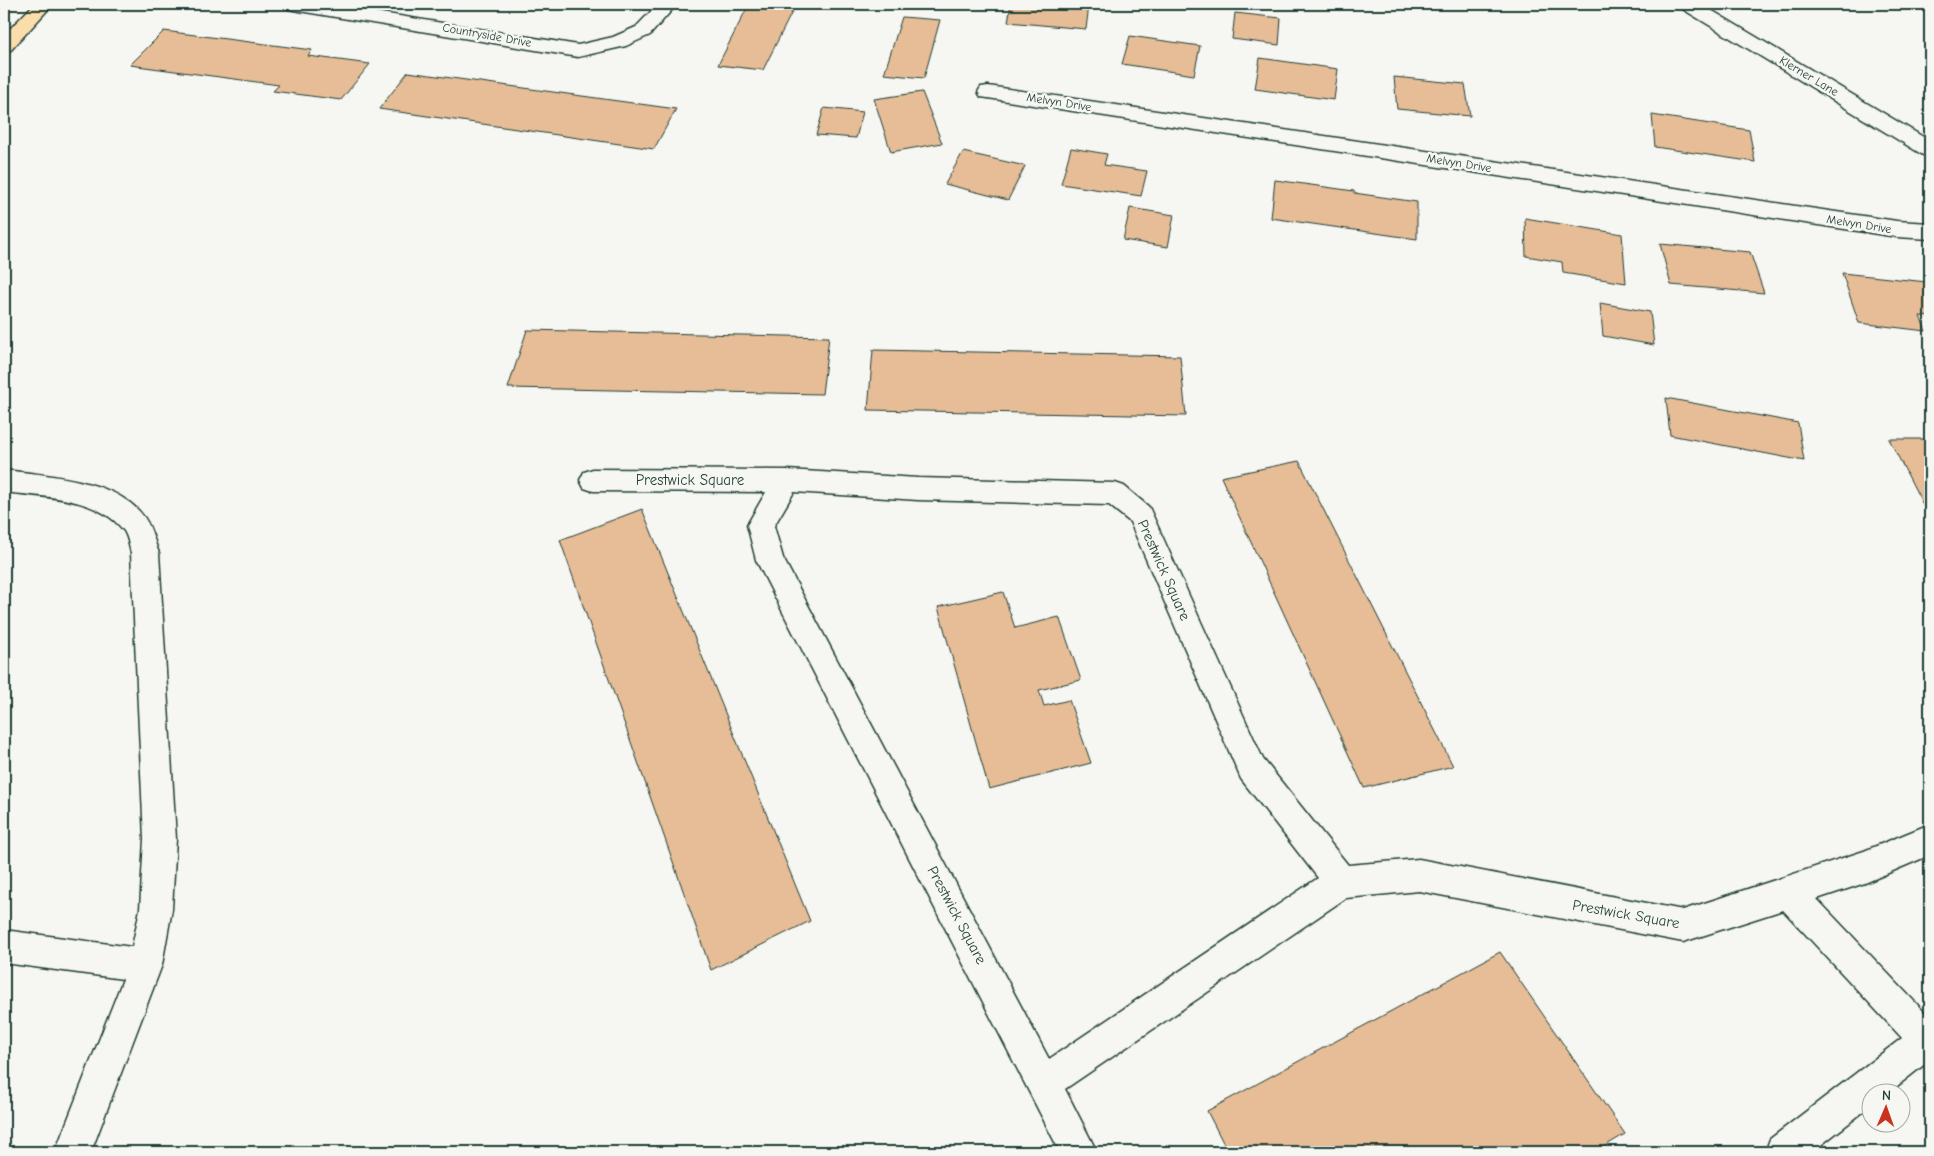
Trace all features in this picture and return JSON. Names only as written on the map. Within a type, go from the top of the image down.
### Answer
[{"type":"main road","points":[[4,46],[44,4]]},
{"type":"street","name":"Countryside Drive","points":[[293,4],[578,51],[619,42],[643,31],[668,4]]},
{"type":"street","name":"Klerner Lane","points":[[1688,4],[1930,150]]},
{"type":"street","name":"Melvyn Drive","points":[[988,92],[1868,225],[1930,231]]},
{"type":"street","name":"Prestwick Square","points":[[593,480],[787,481],[918,489],[1115,494],[1140,515],[1252,769],[1341,882]]},
{"type":"street","points":[[4,481],[73,490],[109,503],[134,525],[145,553],[160,839],[156,909],[145,965],[73,1152]]},
{"type":"street","name":"Prestwick Square","points":[[787,481],[760,525],[770,560],[1079,1152]]},
{"type":"street","name":"Prestwick Square","points":[[1044,1083],[1341,882],[1419,875],[1683,926],[1865,867],[1930,839]]},
{"type":"street","points":[[1783,1152],[1929,1042],[1789,892]]},
{"type":"street","points":[[4,946],[145,965]]},
{"type":"building","points":[[749,4],[796,4],[763,70],[718,65]]},
{"type":"building","points":[[1011,4],[1089,5],[1086,29],[1008,22]]},
{"type":"building","points":[[1235,13],[1281,18],[1279,45],[1232,39]]},
{"type":"building","points":[[902,17],[940,20],[924,78],[884,74]]},
{"type":"building","points":[[164,31],[312,50],[308,56],[370,64],[341,100],[273,91],[279,85],[130,65]]},
{"type":"building","points":[[1130,36],[1200,46],[1194,75],[1122,64]]},
{"type":"building","points":[[1260,58],[1338,69],[1334,100],[1255,89]]},
{"type":"building","points":[[408,72],[676,109],[654,149],[379,109]]},
{"type":"building","points":[[1394,77],[1465,84],[1470,116],[1397,109]]},
{"type":"building","points":[[922,92],[942,143],[891,152],[874,99]]},
{"type":"building","points":[[824,108],[863,112],[856,138],[816,135]]},
{"type":"building","points":[[1652,115],[1749,130],[1755,162],[1655,147]]},
{"type":"building","points":[[1071,148],[1107,154],[1104,165],[1147,171],[1141,196],[1061,184]]},
{"type":"building","points":[[963,152],[1025,166],[1008,200],[945,184]]},
{"type":"building","points":[[1275,180],[1417,202],[1417,239],[1271,218]]},
{"type":"building","points":[[1130,208],[1174,215],[1168,247],[1123,240]]},
{"type":"building","points":[[1525,218],[1622,234],[1626,283],[1563,273],[1562,262],[1526,256]]},
{"type":"building","points":[[1660,244],[1750,252],[1764,293],[1671,285]]},
{"type":"building","points":[[1842,273],[1927,282],[1930,290],[1930,317],[1920,316],[1926,331],[1859,323]]},
{"type":"building","points":[[1600,303],[1650,312],[1654,345],[1603,336]]},
{"type":"building","points":[[527,330],[829,337],[822,394],[508,388]]},
{"type":"building","points":[[873,350],[1180,356],[1186,416],[868,410]]},
{"type":"building","points":[[1666,398],[1798,423],[1804,461],[1670,435]]},
{"type":"building","points":[[1889,439],[1930,439],[1930,518]]},
{"type":"building","points":[[1299,461],[1453,766],[1364,788],[1221,477]]},
{"type":"building","points":[[642,509],[810,921],[711,970],[560,540]]},
{"type":"building","points":[[1003,592],[1015,628],[1059,617],[1081,680],[1039,690],[1044,706],[1069,700],[1091,763],[989,789],[938,607]]},
{"type":"building","points":[[1500,952],[1625,1134],[1595,1152],[1228,1152],[1207,1111]]}]
